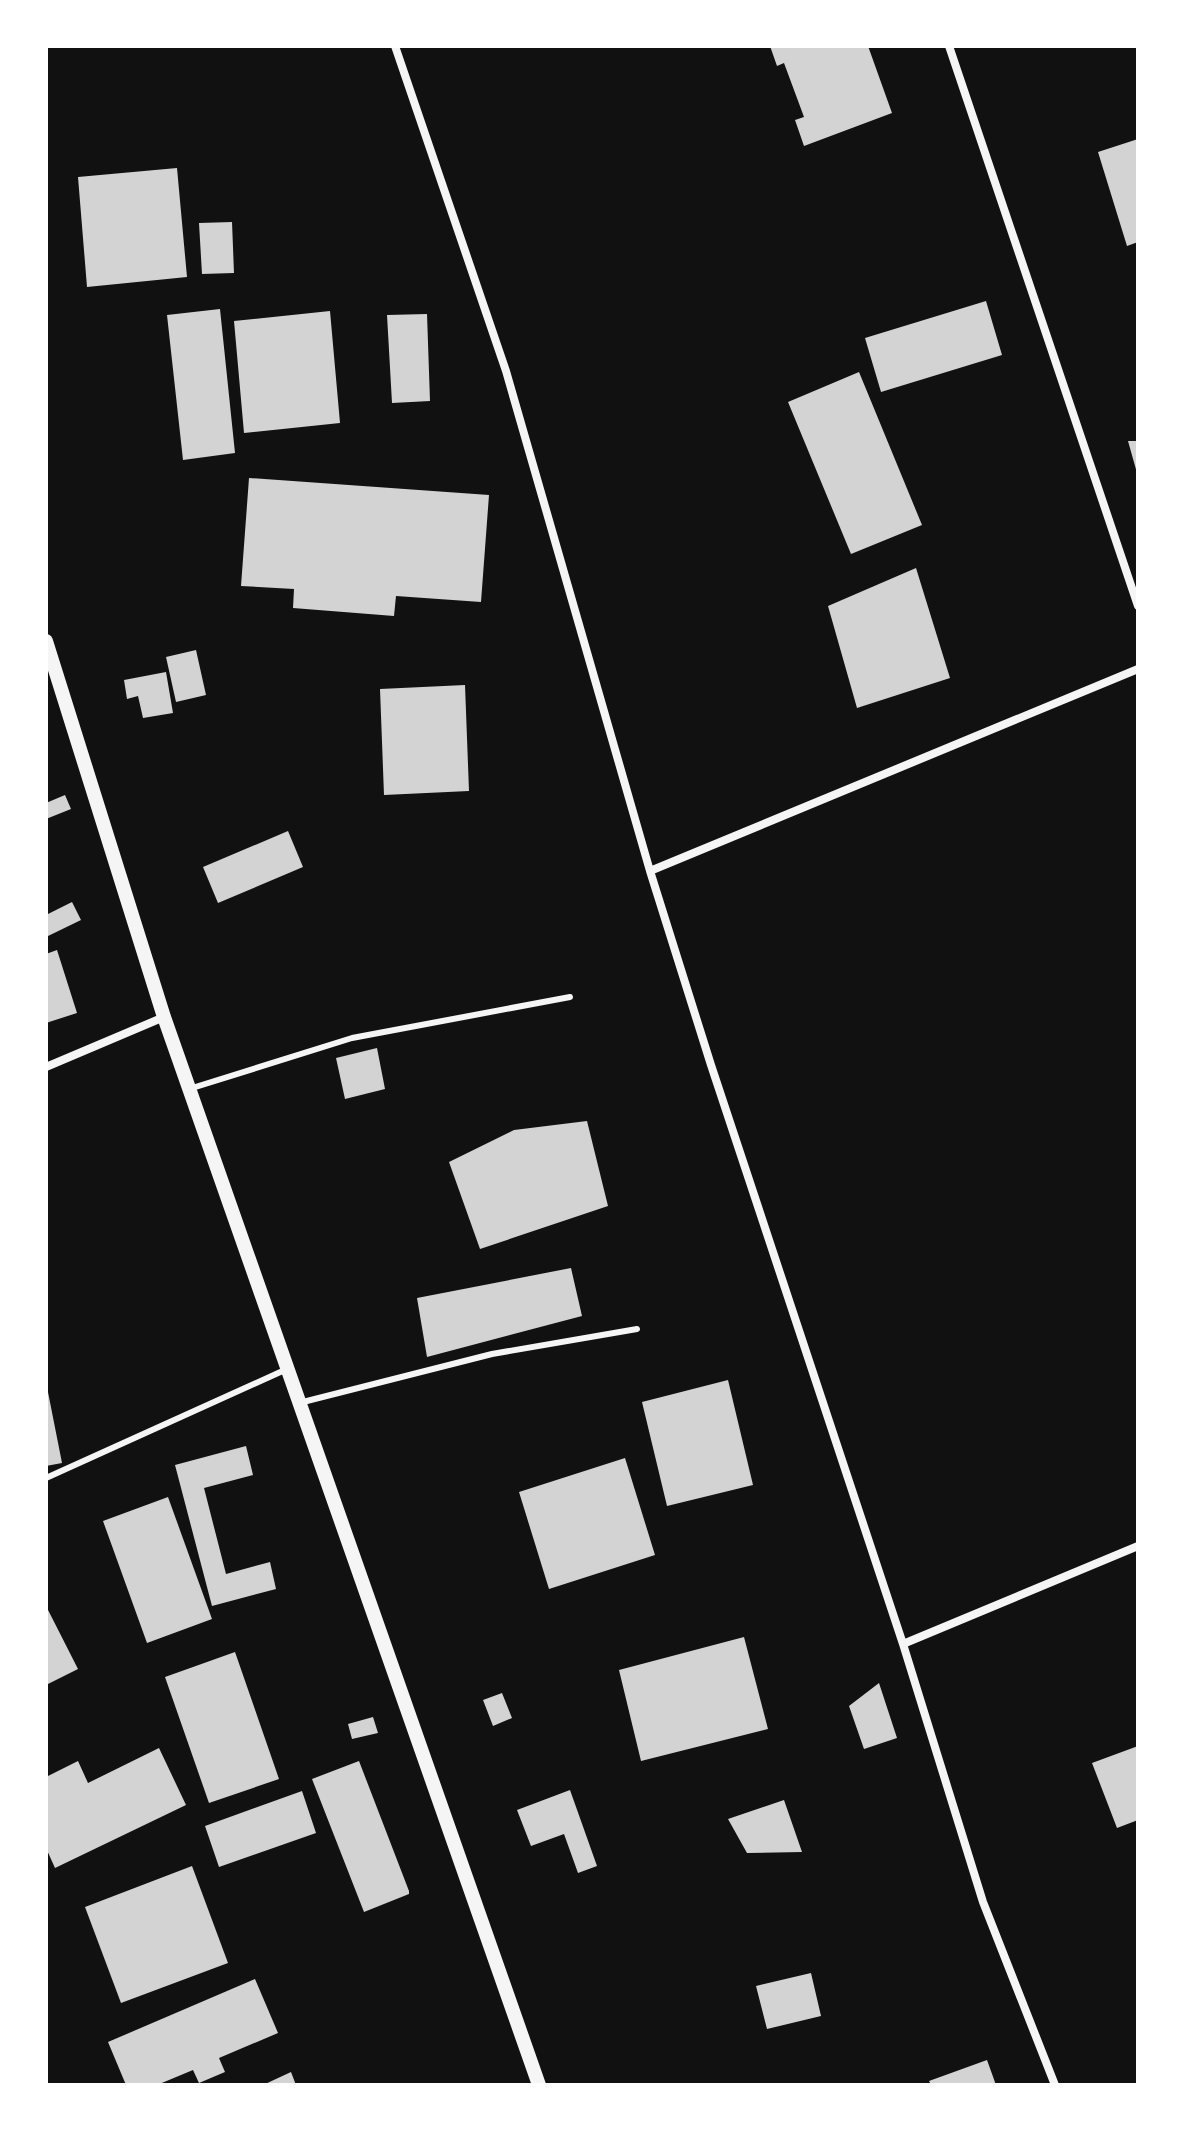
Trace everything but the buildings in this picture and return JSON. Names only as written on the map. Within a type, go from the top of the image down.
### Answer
[{"type":"street","points":[[395,46],[506,371],[650,871],[711,1065],[903,1644],[983,1902],[1055,2085]]},
{"type":"street","points":[[949,46],[1138,606]]},
{"type":"street","points":[[46,641],[164,1017],[539,2085]]},
{"type":"street","points":[[650,871],[1138,669]]},
{"type":"street","points":[[46,1067],[164,1017]]},
{"type":"street","points":[[903,1644],[1138,1546]]},
{"type":"lane","points":[[189,1089],[352,1038],[570,997]]},
{"type":"lane","points":[[299,1403],[492,1354],[637,1329]]},
{"type":"lane","points":[[46,1478],[287,1369]]}]
